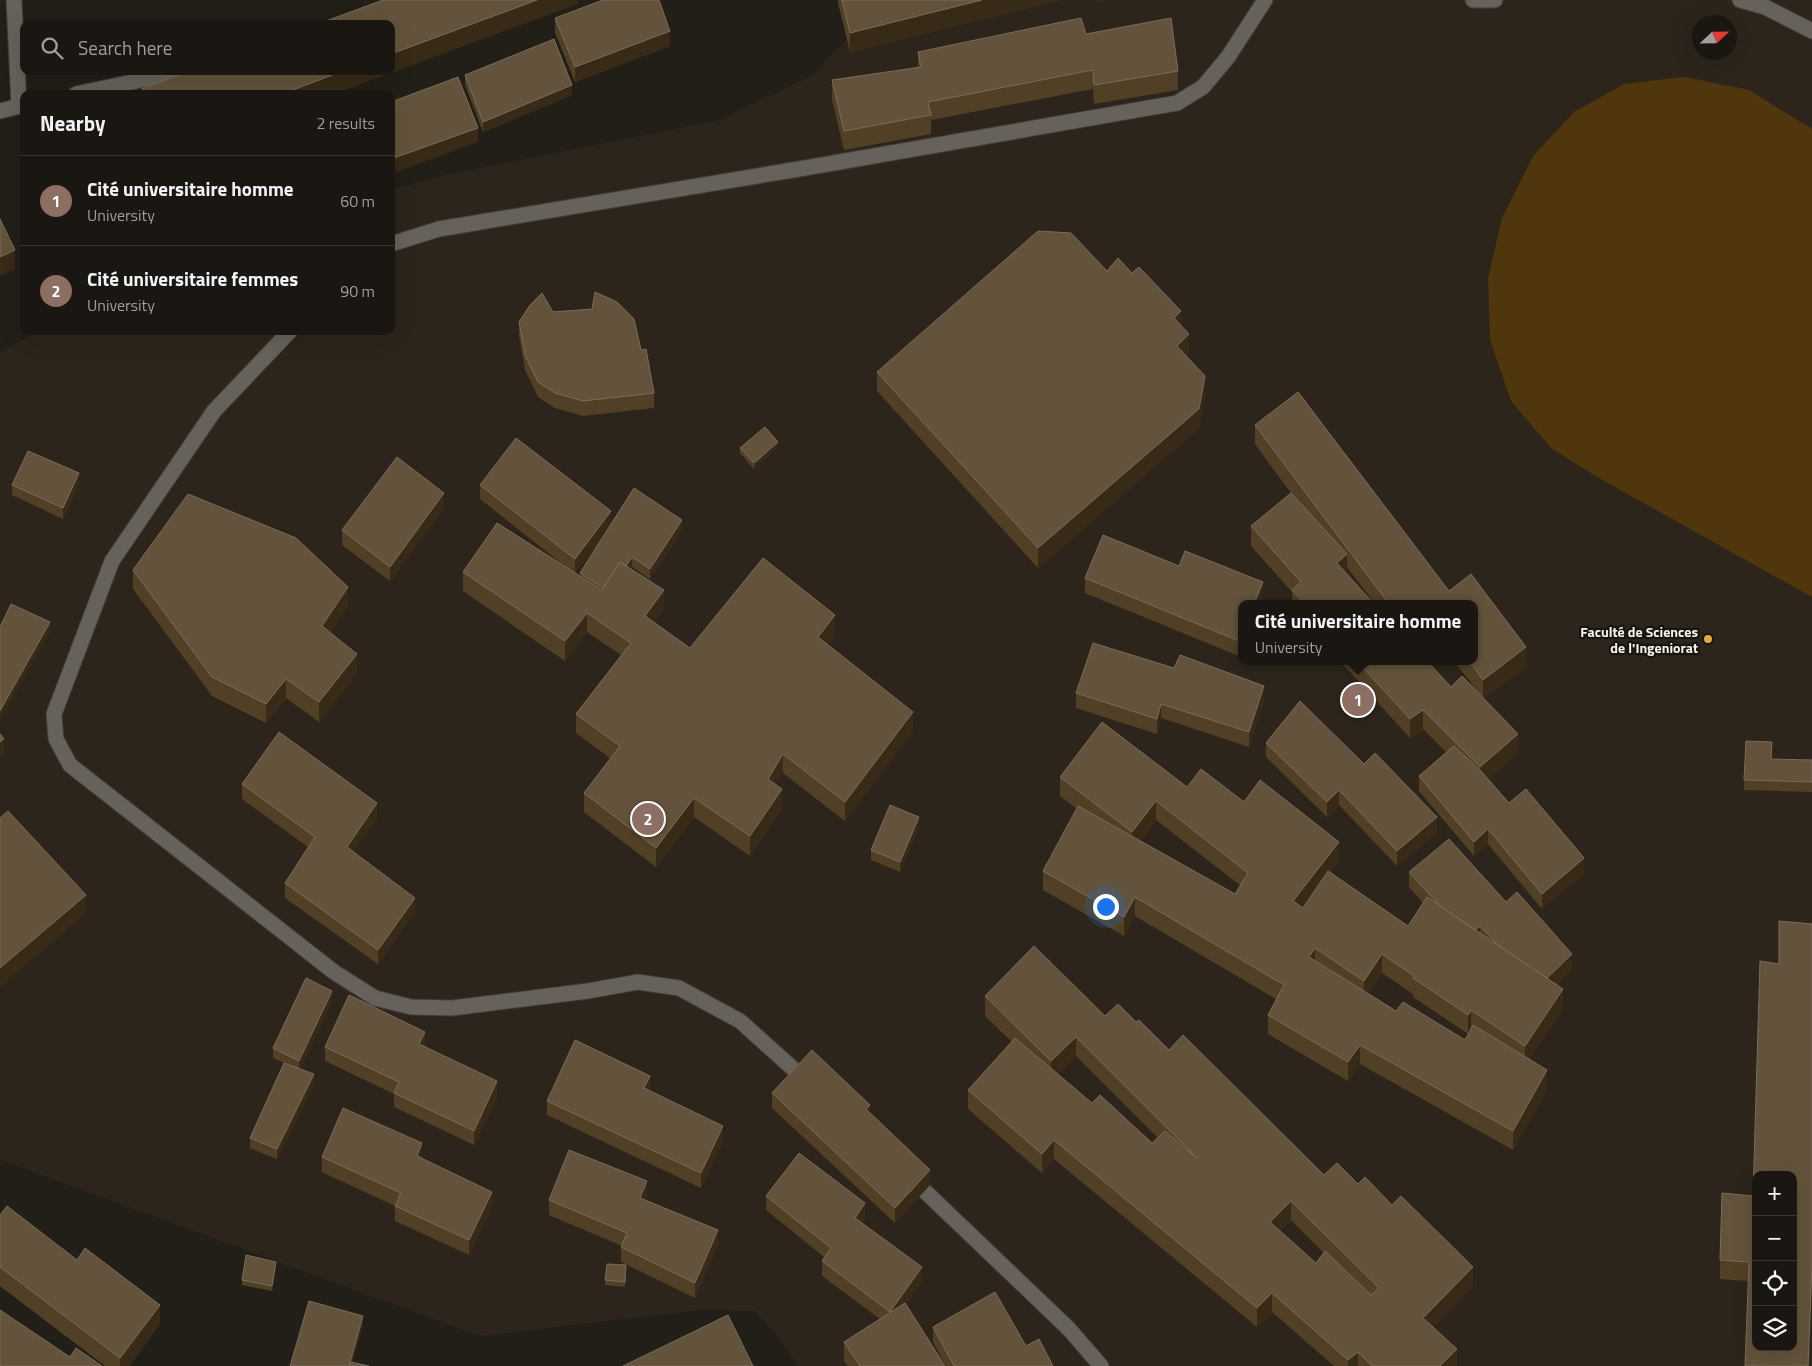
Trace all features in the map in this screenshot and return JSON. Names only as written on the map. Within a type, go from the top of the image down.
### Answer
[{"type":"street","points":[[14,0],[20,90]]},
{"type":"street","points":[[395,243],[439,228],[799,170],[1177,103],[1203,87],[1228,57],[1265,0]]},
{"type":"street","points":[[1474,0],[1495,0]]},
{"type":"street","points":[[1740,0],[1766,7],[1812,31]]},
{"type":"street","points":[[95,90],[165,75]]},
{"type":"street","points":[[0,111],[20,105]]},
{"type":"street","points":[[286,335],[214,411],[112,562],[54,714],[56,739],[70,766],[334,972],[375,998],[411,1007],[452,1008],[588,991],[638,982],[679,988],[740,1021],[818,1092]]},
{"type":"street","points":[[896,1164],[1069,1330],[1101,1366]]},
{"type":"shaded area","points":[[882,0],[1812,0],[1812,1366],[798,1366],[780,1339],[754,1311],[700,1310],[480,1336],[0,1160],[0,352],[32,335],[395,335],[395,189],[441,176],[719,120],[813,75]]},
{"type":"shaded area","points":[[1684,77],[1749,90],[1812,129],[1812,597],[1597,477],[1551,448],[1511,401],[1490,340],[1488,278],[1502,218],[1533,156],[1574,112],[1624,84]]},
{"type":"building","points":[[383,0],[537,0],[395,53],[395,20],[329,20]]},
{"type":"building","points":[[603,0],[659,0],[670,31],[575,67],[555,18]]},
{"type":"building","points":[[842,0],[982,0],[850,33]]},
{"type":"building","points":[[1081,18],[1086,34],[1171,18],[1178,71],[1094,85],[1093,70],[928,102],[931,115],[844,131],[832,80],[921,67],[918,52]]},
{"type":"building","points":[[554,39],[572,85],[483,122],[465,75]]},
{"type":"building","points":[[179,75],[332,75],[293,90],[142,89]]},
{"type":"building","points":[[458,77],[478,128],[395,158],[395,101]]},
{"type":"building","points":[[0,219],[15,250],[0,257]]},
{"type":"building","points":[[1038,231],[1071,233],[1107,271],[1118,258],[1132,273],[1139,267],[1181,311],[1174,318],[1189,334],[1177,346],[1205,376],[1199,409],[1038,548],[877,372]]},
{"type":"building","points":[[595,292],[617,302],[634,319],[641,350],[646,349],[654,393],[583,401],[555,393],[538,382],[525,355],[519,322],[530,305],[542,293],[553,312],[592,309]]},
{"type":"building","points":[[1298,392],[1449,591],[1471,574],[1526,647],[1483,680],[1472,665],[1478,665],[1478,600],[1386,600],[1255,425]]},
{"type":"building","points":[[765,427],[778,442],[754,463],[740,448]]},
{"type":"building","points":[[516,438],[611,511],[575,559],[480,485]]},
{"type":"building","points":[[28,451],[79,473],[63,508],[12,485]]},
{"type":"building","points":[[397,457],[444,493],[390,567],[342,530]]},
{"type":"building","points":[[634,488],[682,520],[650,569],[632,557],[626,566],[620,562],[603,588],[580,573]]},
{"type":"building","points":[[1291,493],[1347,554],[1337,563],[1370,600],[1301,600],[1292,590],[1301,582],[1251,526]]},
{"type":"building","points":[[188,494],[296,538],[348,587],[322,626],[357,654],[319,702],[286,679],[266,704],[212,677],[133,570]]},
{"type":"building","points":[[497,523],[602,590],[620,562],[664,590],[645,616],[690,648],[763,558],[835,615],[818,637],[913,712],[845,802],[783,754],[768,779],[782,789],[750,836],[694,798],[656,848],[584,793],[620,746],[576,714],[631,643],[587,613],[565,641],[463,572]]},
{"type":"building","points":[[1103,535],[1179,566],[1185,551],[1263,582],[1256,600],[1238,600],[1238,641],[1085,578]]},
{"type":"building","points":[[11,604],[50,622],[0,711],[0,627]]},
{"type":"building","points":[[1093,643],[1174,668],[1180,655],[1264,686],[1249,732],[1161,704],[1157,719],[1076,693]]},
{"type":"building","points":[[1361,665],[1431,665],[1451,687],[1462,676],[1518,734],[1480,767],[1423,710],[1410,719]]},
{"type":"building","points":[[1300,701],[1364,764],[1375,753],[1437,817],[1397,851],[1339,790],[1327,802],[1266,743]]},
{"type":"building","points":[[1102,722],[1187,787],[1201,769],[1244,802],[1260,780],[1339,842],[1293,901],[1303,908],[1328,871],[1408,926],[1427,897],[1563,989],[1525,1046],[1471,1010],[1468,1015],[1413,978],[1414,976],[1382,954],[1364,981],[1315,948],[1309,957],[1396,1011],[1403,1002],[1465,1040],[1473,1025],[1547,1070],[1513,1131],[1360,1045],[1348,1062],[1268,1015],[1284,985],[1135,897],[1124,917],[1043,871],[1078,806],[1235,894],[1248,873],[1156,801],[1132,832],[1060,777]]},
{"type":"building","points":[[279,732],[377,803],[347,847],[415,898],[378,950],[285,883],[315,837],[242,784]]},
{"type":"building","points":[[0,734],[4,739],[0,742]]},
{"type":"building","points":[[1746,741],[1772,742],[1771,759],[1812,760],[1812,782],[1744,780]]},
{"type":"building","points":[[1454,746],[1481,771],[1509,803],[1526,789],[1584,858],[1542,894],[1488,829],[1474,842],[1419,776]]},
{"type":"building","points":[[890,805],[919,817],[900,862],[871,850]]},
{"type":"building","points":[[8,811],[86,895],[0,968],[0,818]]},
{"type":"building","points":[[1449,839],[1506,902],[1517,892],[1572,954],[1547,978],[1499,946],[1480,926],[1475,930],[1439,905],[1409,872]]},
{"type":"building","points":[[1779,921],[1812,924],[1812,1265],[1808,1366],[1745,1366],[1749,1262],[1720,1260],[1722,1193],[1752,1196],[1752,1351],[1797,1351],[1797,1171],[1754,1171],[1760,961],[1779,964]]},
{"type":"building","points":[[1034,946],[1105,1016],[1118,1004],[1136,1022],[1139,1020],[1169,1050],[1183,1035],[1324,1175],[1337,1163],[1358,1184],[1365,1177],[1392,1205],[1401,1196],[1473,1267],[1423,1318],[1457,1349],[1440,1366],[1372,1366],[1358,1352],[1348,1360],[1272,1293],[1257,1308],[1054,1140],[1042,1154],[968,1090],[1015,1038],[1092,1103],[1100,1095],[1152,1143],[1165,1131],[1197,1158],[1076,1037],[1051,1061],[985,996]],"holes":[[[1291,1201],[1379,1288],[1371,1295],[1325,1251],[1316,1263],[1270,1222]]]},
{"type":"building","points":[[306,978],[332,991],[299,1061],[273,1048]]},
{"type":"building","points":[[349,995],[425,1032],[419,1044],[497,1081],[474,1131],[394,1093],[399,1082],[325,1047]]},
{"type":"building","points":[[575,1040],[650,1076],[644,1088],[723,1126],[701,1173],[547,1101]]},
{"type":"building","points":[[812,1050],[870,1105],[866,1109],[930,1170],[895,1208],[772,1093]]},
{"type":"building","points":[[284,1063],[314,1074],[277,1149],[250,1138]]},
{"type":"building","points":[[343,1108],[422,1143],[417,1156],[492,1192],[469,1240],[395,1206],[401,1193],[322,1157]]},
{"type":"building","points":[[569,1150],[647,1181],[640,1198],[718,1230],[695,1283],[621,1247],[627,1233],[549,1200]]},
{"type":"building","points":[[799,1153],[865,1203],[855,1218],[922,1267],[890,1312],[822,1261],[831,1248],[766,1196]]},
{"type":"building","points":[[7,1206],[77,1260],[85,1248],[160,1305],[120,1358],[0,1267],[0,1215]]},
{"type":"building","points":[[246,1255],[276,1262],[272,1286],[242,1280]]},
{"type":"building","points":[[607,1264],[626,1265],[625,1282],[605,1280]]},
{"type":"building","points":[[995,1292],[1026,1346],[1039,1339],[1053,1366],[954,1366],[933,1327]]},
{"type":"building","points":[[309,1301],[363,1316],[349,1366],[290,1366]]},
{"type":"building","points":[[905,1303],[945,1366],[860,1366],[844,1342]]},
{"type":"building","points":[[0,1310],[70,1357],[76,1348],[102,1366],[0,1366]]},
{"type":"building","points":[[728,1315],[753,1366],[623,1366]]},
{"type":"building","points":[[351,1362],[369,1366],[350,1366]]},
{"type":"place","name":"Faculté de Sciences de l'Ingeniorat","points":[[1708,639]]},
{"type":"place","name":"Cité universitaire homme","points":[[1358,700]]},
{"type":"place","name":"Cité universitaire femmes","points":[[648,819]]}]
